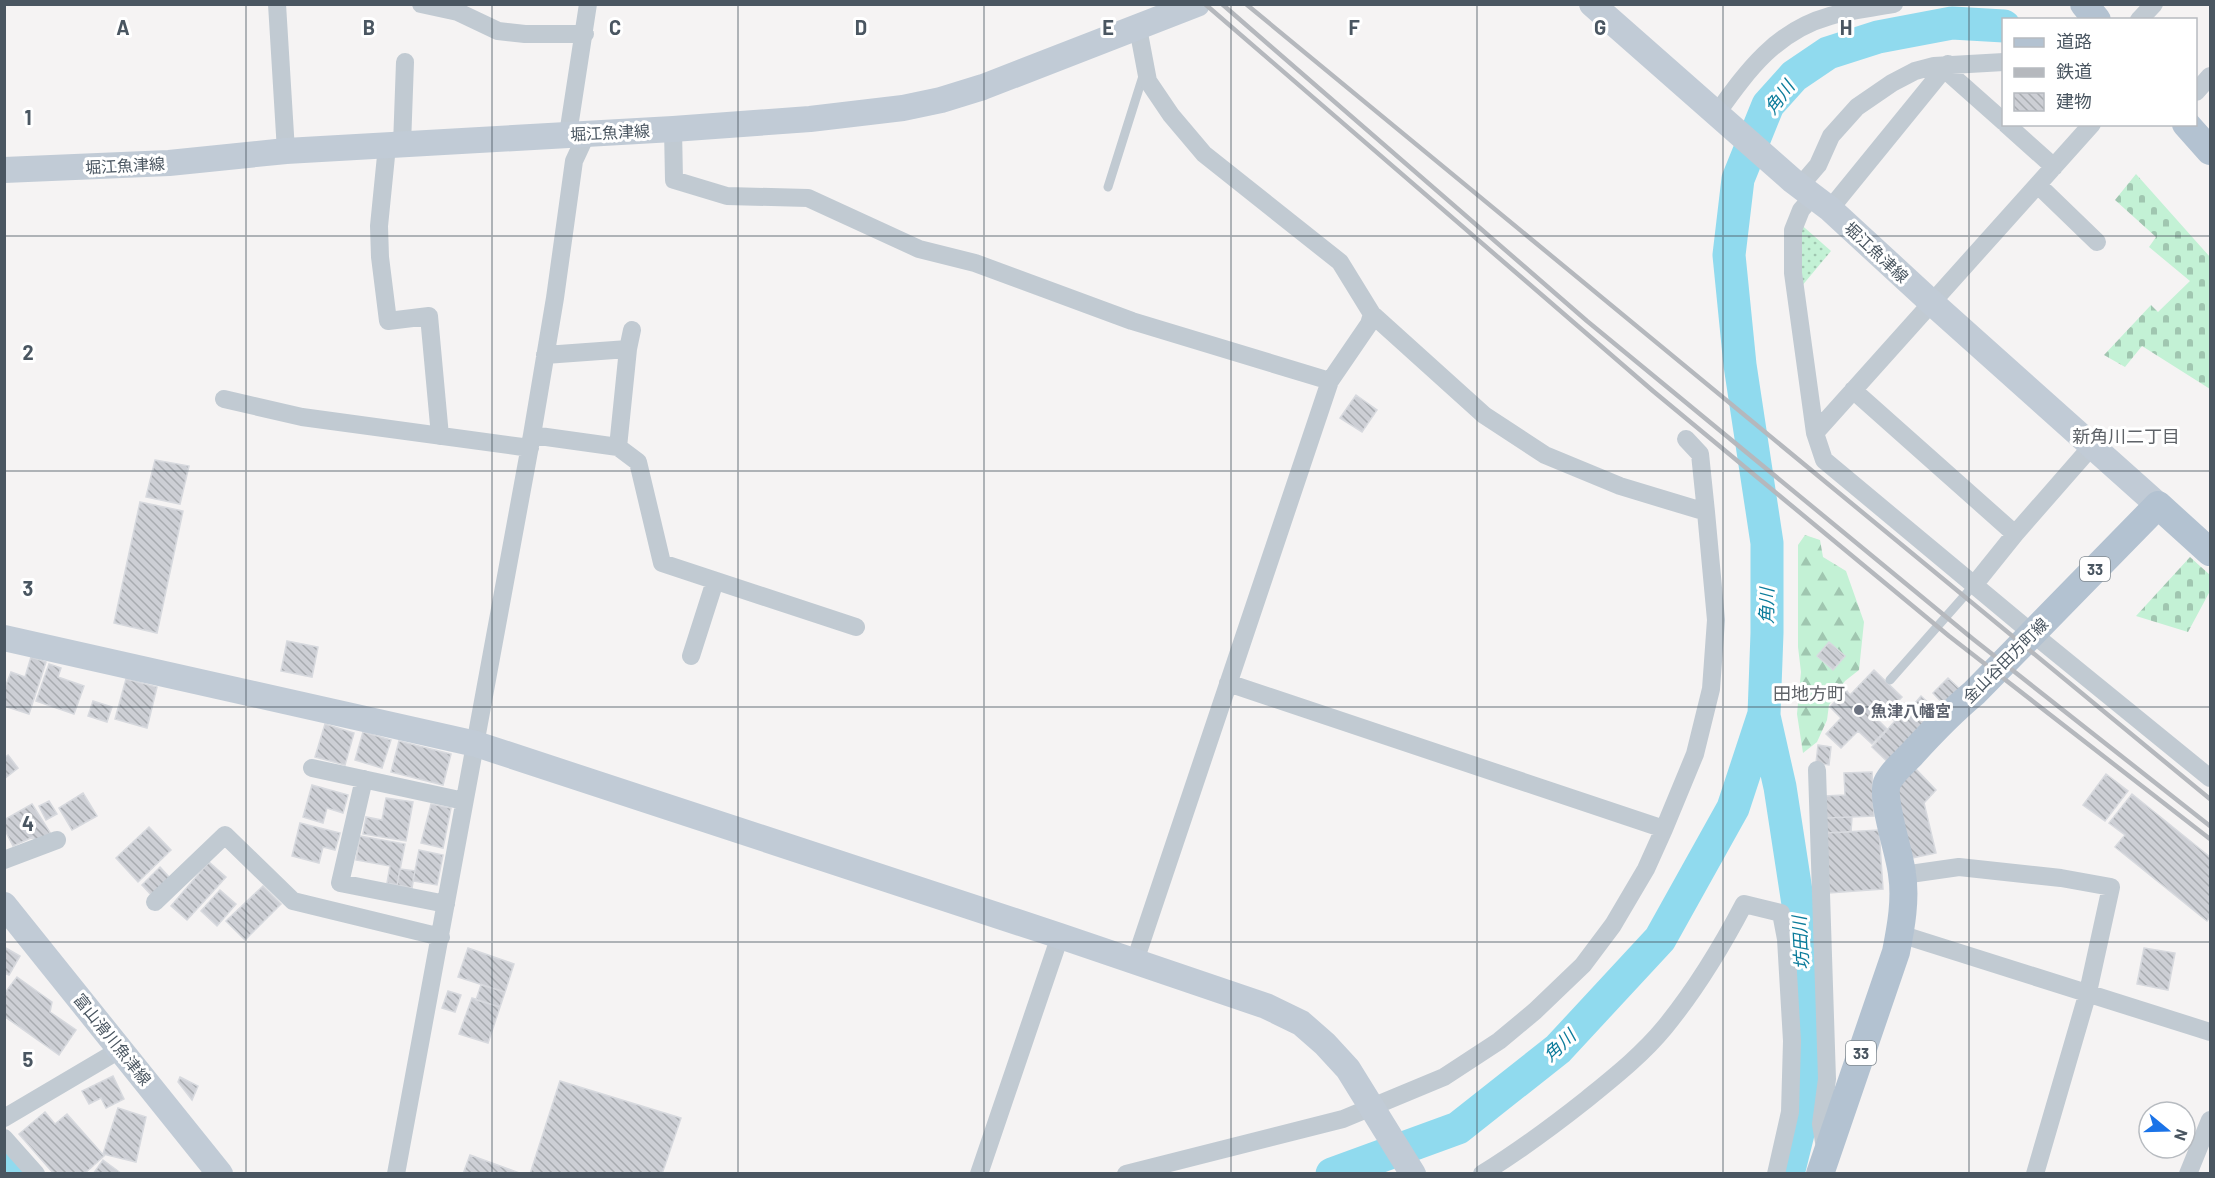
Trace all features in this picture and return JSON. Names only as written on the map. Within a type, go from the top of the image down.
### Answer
[{"type":"main road","name":"堀江魚津線","points":[[4,170],[169,163],[286,151],[673,129],[810,119],[903,108],[941,100],[983,87],[1197,4]]},
{"type":"main road","name":"堀江魚津線","points":[[1593,4],[1809,193],[2158,505]]},
{"type":"main road","points":[[2084,4],[2095,18]]},
{"type":"main road","points":[[2189,126],[2211,151]]},
{"type":"main road","points":[[2158,505],[2211,552]]},
{"type":"main road","name":"金山谷田方町線","points":[[1823,1169],[1896,952],[1900,934],[1903,875],[1886,800],[1887,784],[1894,772],[1949,714],[1974,693],[2158,505]]},
{"type":"main road","points":[[4,638],[476,744],[1266,1006],[1301,1023],[1348,1069],[1413,1173]]},
{"type":"main road","name":"富山滑川魚津線","points":[[4,905],[220,1173]]},
{"type":"street","points":[[277,4],[286,151]]},
{"type":"street","points":[[421,4],[458,12],[498,31],[525,34],[585,34]]},
{"type":"street","points":[[396,1173],[531,442],[578,133],[588,4]]},
{"type":"street","points":[[1725,120],[1752,66],[1793,31],[1830,16],[1894,4]]},
{"type":"street","points":[[2141,18],[2154,4]]},
{"type":"street","points":[[1138,28],[1148,81],[1170,115],[1204,154],[1340,262],[1372,314],[1484,415],[1545,455],[1620,486],[1706,512]]},
{"type":"street","points":[[405,62],[394,146],[379,226],[380,257],[388,321],[429,316],[440,436]]},
{"type":"street","points":[[2002,62],[1948,64],[1915,71],[1892,83],[1857,107],[1831,136],[1793,230],[1793,273],[1815,433],[1824,460],[2032,634],[2211,778]]},
{"type":"street","points":[[1948,64],[1951,75],[2002,120]]},
{"type":"street","points":[[1809,193],[1948,64]]},
{"type":"street","points":[[2197,91],[2211,76]]},
{"type":"street","points":[[2008,126],[2054,167]]},
{"type":"street","points":[[1815,433],[2090,126]]},
{"type":"street","points":[[673,129],[674,180],[727,195],[808,198],[919,249],[975,263],[1132,321],[1330,381]]},
{"type":"street","points":[[2038,185],[2097,242]]},
{"type":"street","points":[[1135,961],[1330,381],[1369,324],[1372,314]]},
{"type":"street","points":[[618,447],[632,330]]},
{"type":"street","points":[[545,355],[628,349]]},
{"type":"street","points":[[1853,390],[2015,534]]},
{"type":"street","points":[[224,399],[302,417],[440,436],[618,447],[638,462],[662,563],[856,627]]},
{"type":"street","points":[[1126,1173],[1374,1111],[1444,1077],[1499,1041],[1535,1011],[1583,965],[1612,925],[1646,869],[1695,753],[1711,689],[1716,620],[1706,512],[1700,454],[1686,439]]},
{"type":"street","points":[[1974,585],[2092,446]]},
{"type":"street","points":[[691,656],[715,581]]},
{"type":"street","points":[[1228,683],[1664,829]]},
{"type":"street","points":[[312,768],[464,801]]},
{"type":"street","points":[[1817,770],[1827,1079],[1821,1124],[1823,1169]]},
{"type":"street","points":[[364,779],[340,883],[446,904]]},
{"type":"street","points":[[155,902],[225,835],[293,901],[441,937]]},
{"type":"street","points":[[4,860],[57,840]]},
{"type":"street","points":[[1903,875],[1959,867],[2061,878],[2111,887],[2088,992],[2035,1173]]},
{"type":"street","points":[[1482,1173],[1533,1140],[1625,1068],[1663,1029],[1706,972],[1744,904],[1781,913],[1786,939],[1792,1041],[1790,1112],[1776,1173]]},
{"type":"street","points":[[1900,934],[2211,1032]]},
{"type":"street","points":[[979,1173],[1060,936]]},
{"type":"street","points":[[4,1118],[121,1049]]},
{"type":"street","points":[[2188,1173],[2211,1120]]},
{"type":"street","points":[[4,1138],[36,1173]]},
{"type":"lane","points":[[1108,188],[1146,68]]},
{"type":"lane","points":[[1890,680],[1974,585]]},
{"type":"green space","points":[[2136,174],[2210,257],[2210,389],[2142,346],[2125,367],[2104,355],[2151,305],[2158,312],[2190,281],[2149,247],[2156,237],[2115,200]]},
{"type":"green space","points":[[1797,221],[1831,251],[1796,293]]},
{"type":"green space","points":[[1805,535],[1820,540],[1823,557],[1846,571],[1864,622],[1859,670],[1845,681],[1829,705],[1827,720],[1817,742],[1803,753],[1797,714],[1801,672],[1798,647],[1798,545]]},
{"type":"green space","points":[[2190,557],[2210,575],[2210,591],[2188,632],[2136,616]]},
{"type":"building","points":[[1356,395],[1377,410],[1362,432],[1340,418]]},
{"type":"building","points":[[155,460],[189,466],[180,504],[146,497]]},
{"type":"building","points":[[140,502],[183,511],[157,633],[114,623]]},
{"type":"building","points":[[287,641],[318,647],[312,677],[281,671]]},
{"type":"building","points":[[1829,642],[1845,656],[1833,670],[1817,656]]},
{"type":"building","points":[[31,657],[46,662],[29,714],[4,706],[4,690],[11,672],[25,677]]},
{"type":"building","points":[[49,664],[61,668],[58,677],[84,686],[74,714],[36,701]]},
{"type":"building","name":"魚津八幡宮","points":[[1874,670],[1902,697],[1879,721],[1887,729],[1872,744],[1858,731],[1841,748],[1826,734],[1841,718],[1830,707],[1846,690],[1850,695]]},
{"type":"building","points":[[1948,678],[1963,692],[1947,708],[1933,693]]},
{"type":"building","points":[[126,679],[157,687],[147,728],[115,719]]},
{"type":"building","points":[[1921,696],[1941,715],[1893,767],[1872,747],[1895,721],[1891,717],[1904,703],[1910,709]]},
{"type":"building","points":[[93,701],[112,707],[107,722],[88,716]]},
{"type":"building","points":[[325,724],[354,733],[345,765],[315,757]]},
{"type":"building","points":[[363,732],[391,740],[382,768],[355,760]]},
{"type":"building","points":[[399,741],[451,754],[443,785],[391,772]]},
{"type":"building","points":[[1818,745],[1831,747],[1829,765],[1816,763]]},
{"type":"building","points":[[8,755],[18,768],[4,779],[4,758]]},
{"type":"building","points":[[1912,765],[1936,790],[1924,803],[1936,853],[1907,859],[1893,783]]},
{"type":"building","points":[[1872,772],[1874,816],[1826,818],[1825,796],[1845,795],[1844,773]]},
{"type":"building","points":[[2106,774],[2128,791],[2105,821],[2083,805]]},
{"type":"building","points":[[312,785],[348,795],[343,813],[327,808],[323,823],[303,817]]},
{"type":"building","points":[[83,793],[97,816],[72,830],[59,808]]},
{"type":"building","points":[[2132,794],[2210,857],[2210,917],[2207,921],[2115,847],[2125,835],[2109,823]]},
{"type":"building","points":[[386,798],[413,802],[406,841],[363,834],[366,817],[382,820]]},
{"type":"building","points":[[49,801],[57,814],[46,820],[39,806]]},
{"type":"building","points":[[32,804],[51,834],[36,843],[33,837],[13,846],[4,828],[4,820]]},
{"type":"building","points":[[431,804],[451,808],[443,848],[421,843]]},
{"type":"building","points":[[1852,817],[1851,832],[1826,833],[1826,818]]},
{"type":"building","points":[[300,823],[340,833],[335,850],[323,847],[319,863],[292,856]]},
{"type":"building","points":[[149,827],[171,850],[138,882],[116,858]]},
{"type":"building","points":[[1879,830],[1883,889],[1829,893],[1826,833]]},
{"type":"building","points":[[360,836],[405,844],[397,885],[387,883],[390,866],[356,860]]},
{"type":"building","points":[[419,850],[443,855],[437,885],[413,881]]},
{"type":"building","points":[[209,862],[226,877],[187,920],[171,906]]},
{"type":"building","points":[[160,867],[170,878],[152,896],[142,885]]},
{"type":"building","points":[[400,869],[415,871],[412,888],[397,885]]},
{"type":"building","points":[[263,886],[281,904],[245,940],[226,921]]},
{"type":"building","points":[[220,890],[236,904],[217,926],[201,911]]},
{"type":"building","points":[[4,947],[20,956],[9,975],[4,973]]},
{"type":"building","points":[[468,948],[514,964],[505,992],[458,977]]},
{"type":"building","points":[[2144,948],[2175,953],[2168,990],[2137,984]]},
{"type":"building","points":[[17,977],[52,1002],[50,1012],[76,1030],[59,1055],[4,1016],[4,994]]},
{"type":"building","points":[[481,985],[505,992],[500,1007],[476,1000]]},
{"type":"building","points":[[448,991],[461,995],[455,1012],[442,1008]]},
{"type":"building","points":[[472,998],[500,1007],[488,1043],[459,1034]]},
{"type":"building","points":[[113,1076],[124,1099],[106,1108],[101,1098],[89,1104],[82,1091]]},
{"type":"building","points":[[180,1077],[198,1086],[192,1100],[178,1082]]},
{"type":"building","points":[[560,1081],[681,1118],[662,1174],[530,1174]]},
{"type":"building","points":[[118,1108],[146,1117],[136,1162],[103,1154]]},
{"type":"building","points":[[45,1112],[55,1124],[67,1114],[104,1156],[84,1174],[54,1174],[19,1134]]},
{"type":"building","points":[[470,1155],[522,1174],[463,1174]]},
{"type":"building","points":[[103,1160],[122,1174],[93,1174]]},
{"type":"waterway","name":"角川","points":[[1332,1174],[1458,1128],[1558,1049],[1660,939],[1733,808],[1764,714],[1767,543],[1740,365],[1729,255],[1738,179],[1768,105],[1794,76],[1828,53],[1878,37],[1952,23],[2002,26]]},
{"type":"waterway","name":"坊田川","points":[[1764,716],[1780,787],[1798,904],[1807,1097],[1788,1174]]},
{"type":"waterway","points":[[4,1165],[13,1174]]},
{"type":"railway","points":[[1205,4],[1653,391],[1949,636],[2210,839]]},
{"type":"railway","points":[[1222,4],[1587,321],[1973,639],[2210,826]]},
{"type":"railway","points":[[1246,4],[2210,799]]},
{"type":"place","name":"魚津八幡宮","points":[[1859,710]]},
{"type":"district","name":"新角川二丁目","points":[[2126,436]]},
{"type":"district","name":"田地方町","points":[[1809,693]]}]
